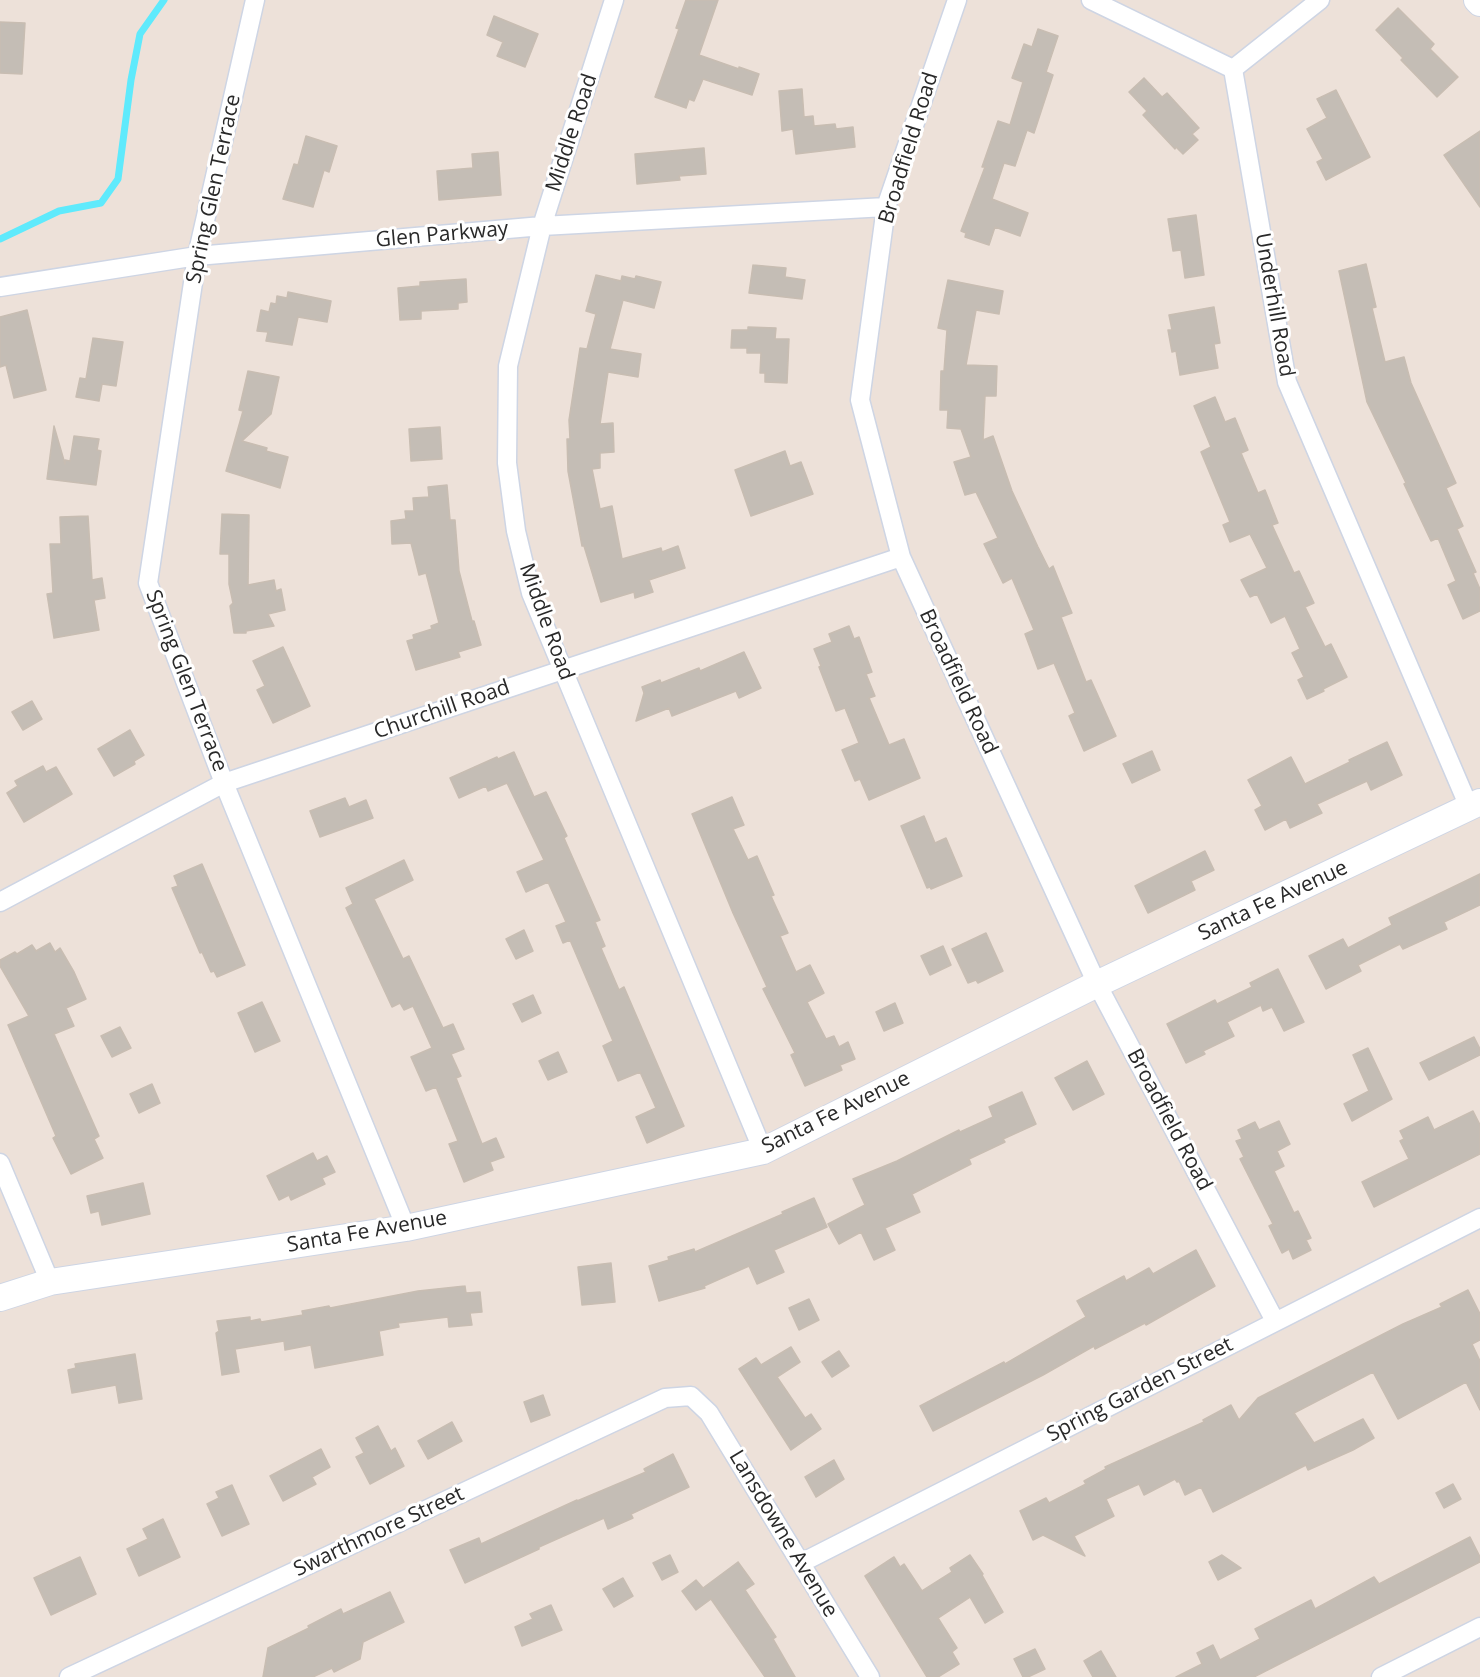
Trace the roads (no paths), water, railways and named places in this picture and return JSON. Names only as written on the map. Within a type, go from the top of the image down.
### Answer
[{"type":"main road","name":"Santa Fe Avenue","points":[[0,1298],[50,1282],[406,1228],[763,1151],[1097,984],[1474,805]]},
{"type":"street","name":"Spring Glen Terrace","points":[[255,0],[197,255],[148,583],[224,783],[406,1228]]},
{"type":"street","name":"Middle Road","points":[[614,0],[542,226],[508,366],[507,462],[516,531],[531,593],[763,1151]]},
{"type":"street","name":"Broadfield Road","points":[[957,0],[886,207],[860,400],[901,557],[1097,984],[1275,1321]]},
{"type":"street","points":[[1091,0],[1233,69],[1320,0]]},
{"type":"street","name":"Underhill Road","points":[[1233,69],[1287,382],[1474,805]]},
{"type":"street","name":"Glen Parkway","points":[[0,287],[197,255],[542,226],[886,207]]},
{"type":"street","name":"Churchill Road","points":[[0,902],[224,783],[901,557]]},
{"type":"street","points":[[0,1163],[50,1282]]},
{"type":"street","name":"Spring Garden Street","points":[[801,1563],[1480,1218]]},
{"type":"street","name":"Lansdowne Avenue","points":[[692,1396],[709,1413],[870,1677]]},
{"type":"street","name":"Swarthmore Street","points":[[69,1677],[665,1398],[692,1396]]},
{"type":"street","points":[[1382,1677],[1480,1628]]},
{"type":"waterway","points":[[0,239],[59,211],[101,203],[118,179],[131,80],[140,34],[164,0]]}]
